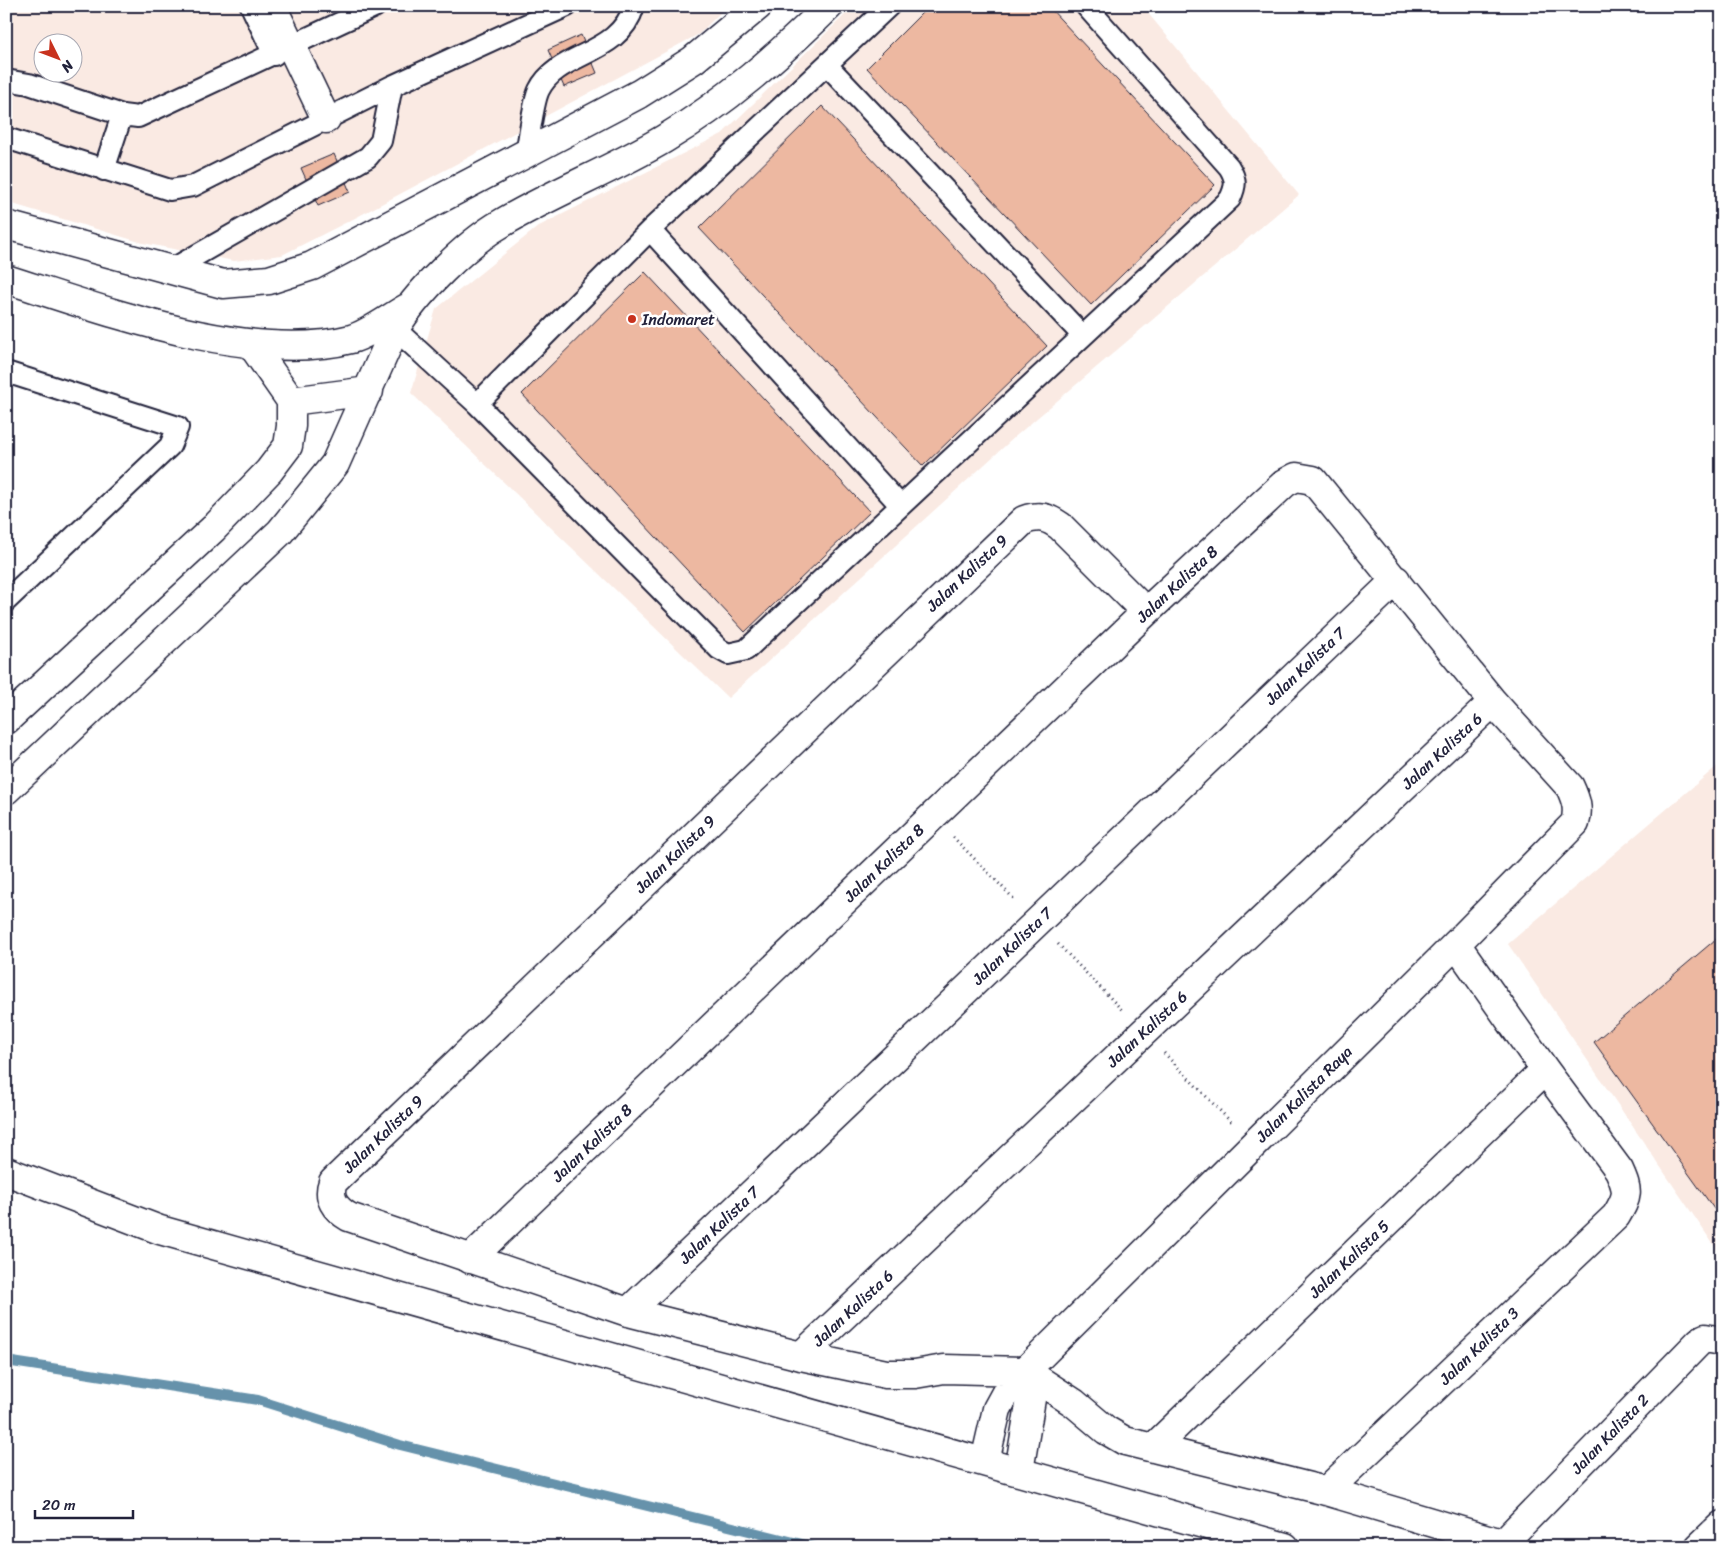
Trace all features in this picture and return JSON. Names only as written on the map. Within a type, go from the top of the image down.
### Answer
[{"type":"street","points":[[272,6],[282,51],[326,119]]},
{"type":"street","points":[[6,225],[169,271],[223,284],[269,280],[312,266],[639,94],[693,60],[758,6]]},
{"type":"street","points":[[6,790],[280,532],[335,464],[401,318],[454,260],[501,223],[664,139],[730,95],[784,50],[829,6]]},
{"type":"street","points":[[6,279],[138,320],[252,345],[311,345],[352,339],[401,318]]},
{"type":"street","points":[[6,720],[213,529],[269,471],[288,446],[291,426],[291,401],[252,345]]},
{"type":"street","points":[[291,401],[369,391]]},
{"type":"street","name":"Jalan Kalista 8","points":[[470,1259],[1146,612],[1285,483],[1296,477],[1304,477],[1313,480],[1319,485],[1396,580]]},
{"type":"street","name":"Jalan Kalista 9","points":[[470,1259],[349,1217],[339,1211],[333,1202],[330,1191],[334,1182],[1024,520],[1036,516],[1047,517],[1060,526],[1146,612]]},
{"type":"street","points":[[1396,580],[1493,702]]},
{"type":"street","name":"Jalan Kalista 7","points":[[628,1312],[1396,580]]},
{"type":"street","name":"Jalan Kalista Raya","points":[[985,1461],[997,1409],[1008,1387],[1456,944],[1575,823],[1578,813],[1576,800],[1570,787],[1493,702]]},
{"type":"street","name":"Jalan Kalista 6","points":[[801,1356],[1493,702]]},
{"type":"street","points":[[1456,944],[1545,1070]]},
{"type":"street","name":"Jalan Kalista 3","points":[[1326,1491],[1616,1216],[1627,1196],[1626,1185],[1619,1170],[1545,1070]]},
{"type":"street","name":"Jalan Kalista 5","points":[[1153,1448],[1545,1070]]},
{"type":"street","points":[[6,1171],[160,1230],[1285,1547]]},
{"type":"street","points":[[470,1259],[628,1312],[801,1356],[886,1374],[915,1374],[944,1370],[1025,1371],[1074,1403],[1106,1430],[1125,1441],[1326,1491],[1509,1545]]},
{"type":"street","name":"Jalan Kalista 2","points":[[1509,1545],[1699,1342],[1705,1338],[1722,1341]]},
{"type":"street","points":[[1019,1471],[1032,1393],[1025,1371]]},
{"type":"street","points":[[1699,1547],[1722,1525]]},
{"type":"lane","points":[[250,6],[282,51]]},
{"type":"lane","points":[[6,80],[29,84],[122,115],[138,118],[159,110],[376,6]]},
{"type":"lane","points":[[6,138],[170,190],[193,186],[392,86],[566,6]]},
{"type":"lane","points":[[526,154],[539,90],[557,70],[612,40],[631,16],[634,6]]},
{"type":"lane","points":[[477,404],[650,230],[889,6]]},
{"type":"lane","points":[[401,318],[477,404],[719,649],[728,654],[746,650],[1230,199],[1235,187],[1235,177],[1230,167],[1086,6]]},
{"type":"lane","points":[[827,65],[1082,335]]},
{"type":"lane","points":[[169,271],[368,157],[381,141],[392,86]]},
{"type":"lane","points":[[104,170],[122,115]]},
{"type":"lane","points":[[650,230],[900,506]]},
{"type":"lane","points":[[6,372],[178,427],[170,446],[6,602]]},
{"type":"path","points":[[934,816],[1253,1144]]},
{"type":"shaded area","points":[[6,6],[727,6],[699,34],[357,217],[282,255],[234,261],[143,243],[6,202]]},
{"type":"shaded area","points":[[854,6],[1142,6],[1299,195],[1017,435],[728,698],[411,393],[436,309],[539,226],[722,134]]},
{"type":"shaded area","points":[[1722,762],[1722,1257],[1508,944]]},
{"type":"building","points":[[929,6],[1048,6],[1215,185],[1091,305],[867,68]]},
{"type":"building","points":[[581,35],[597,73],[564,87],[548,50]]},
{"type":"building","points":[[822,106],[1047,346],[923,466],[699,228]]},
{"type":"building","points":[[334,154],[350,192],[318,206],[301,168]]},
{"type":"building","points":[[645,272],[870,512],[745,632],[522,394]]},
{"type":"building","points":[[1722,934],[1722,1220],[1594,1042]]},
{"type":"waterway","points":[[6,1361],[258,1400],[400,1445],[814,1547]]},
{"type":"place","name":"Indomaret","points":[[632,319]]}]
